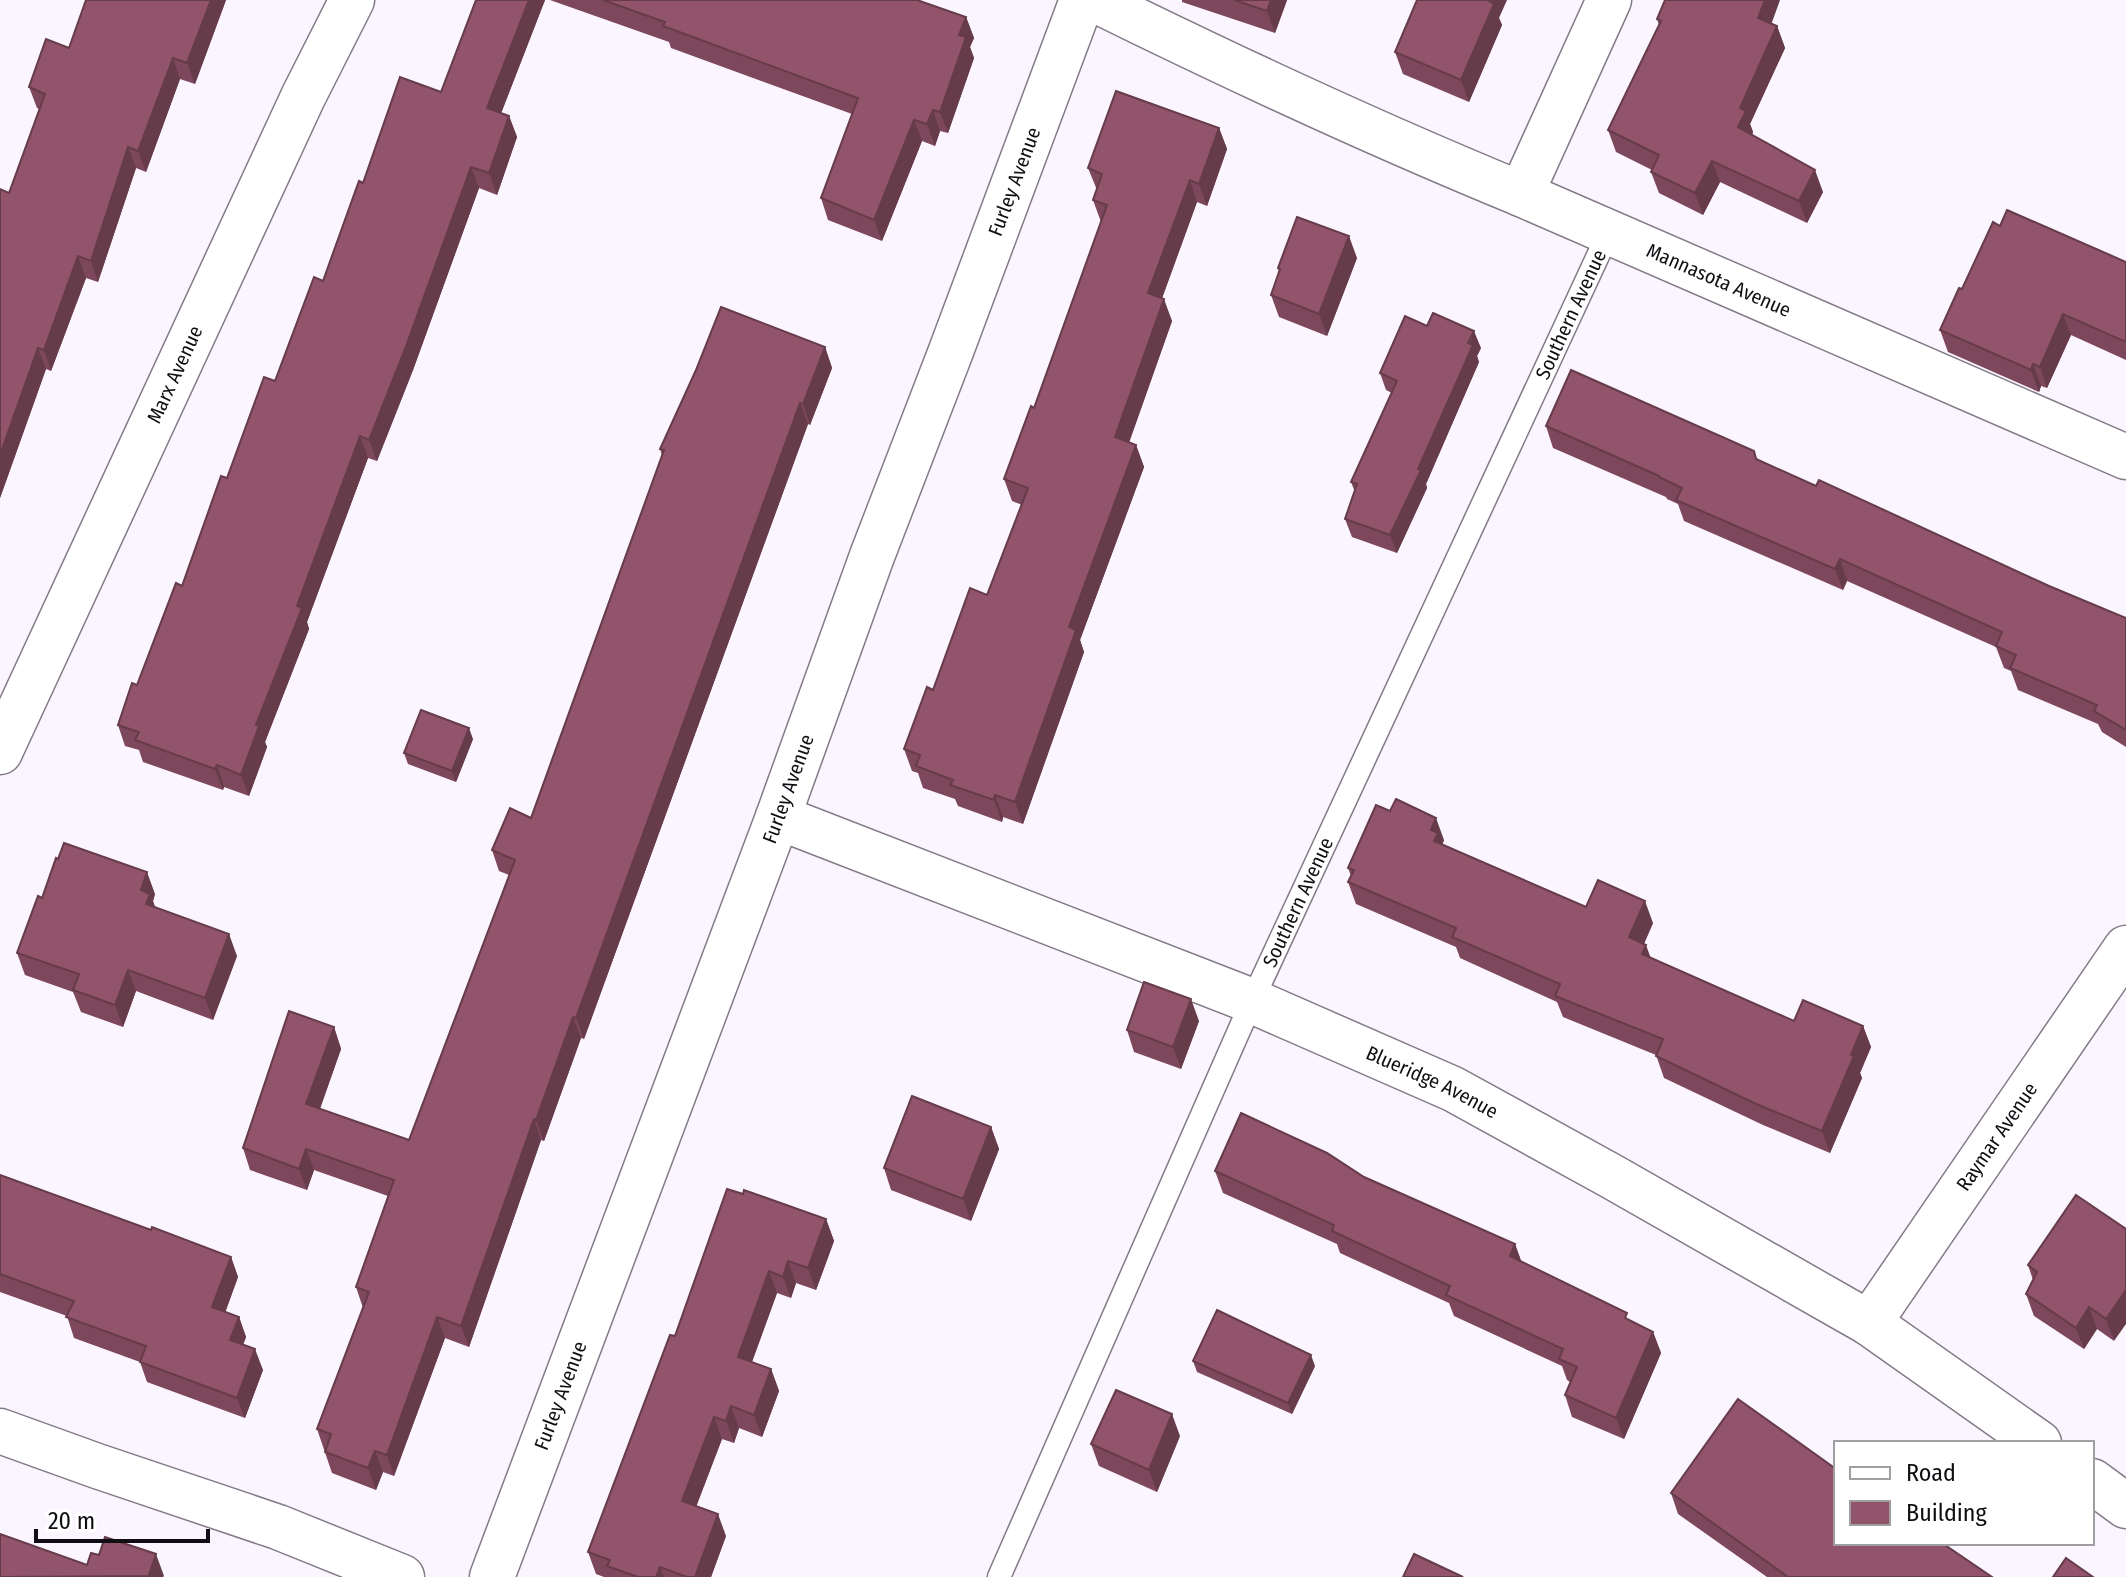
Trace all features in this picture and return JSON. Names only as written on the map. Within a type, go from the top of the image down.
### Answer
[{"type":"street","name":"Marx Avenue","points":[[0,752],[303,97],[352,0]]},
{"type":"street","name":"Furley Avenue","points":[[492,1577],[1082,0]]},
{"type":"street","name":"Mannasota Avenue","points":[[1095,0],[1440,161],[2126,457]]},
{"type":"street","points":[[1521,194],[1609,0]]},
{"type":"street","name":"Blueridge Avenue","points":[[778,817],[1252,1001],[1453,1089],[1869,1323],[2036,1441]]},
{"type":"street","name":"Raymar Avenue","points":[[1869,1323],[2126,948]]},
{"type":"street","points":[[0,1431],[278,1527],[402,1577]]},
{"type":"street","points":[[2094,1482],[2126,1506]]},
{"type":"lane","name":"Southern Avenue","points":[[999,1577],[1252,1001],[1609,232]]},
{"type":"building","points":[[86,0],[211,0],[187,63],[173,58],[138,151],[128,147],[91,261],[78,256],[44,350],[38,348],[0,455],[0,189],[9,193],[45,94],[29,87],[46,39],[69,48]]},
{"type":"building","points":[[476,0],[529,0],[487,108],[509,116],[489,173],[471,167],[369,440],[360,436],[297,606],[302,608],[256,725],[259,726],[241,775],[217,765],[215,769],[135,740],[139,732],[118,725],[132,683],[137,685],[176,583],[182,586],[221,476],[227,478],[264,377],[275,381],[314,277],[323,281],[359,181],[363,183],[400,77],[441,92]]},
{"type":"building","points":[[603,0],[917,0],[966,17],[959,35],[966,37],[940,112],[933,110],[927,124],[914,120],[874,220],[821,198],[858,98],[663,26],[665,22]]},
{"type":"building","points":[[1234,0],[1271,0],[1267,11]]},
{"type":"building","points":[[1417,0],[1489,0],[1494,4],[1461,80],[1395,52]]},
{"type":"building","points":[[1665,0],[1765,0],[1758,18],[1777,26],[1740,108],[1746,111],[1738,127],[1815,170],[1799,201],[1712,161],[1695,193],[1651,172],[1659,155],[1608,130],[1661,21],[1657,19]]},
{"type":"building","points":[[1116,91],[1219,128],[1199,184],[1190,180],[1148,293],[1164,299],[1115,437],[1136,445],[1069,627],[1076,630],[1015,802],[995,795],[994,800],[950,785],[953,780],[916,766],[920,755],[904,749],[927,687],[933,690],[970,588],[987,595],[1028,488],[1004,479],[1031,406],[1034,408],[1107,205],[1093,200],[1102,174],[1088,168]]},
{"type":"building","points":[[2007,210],[2126,262],[2126,342],[2063,314],[2040,367],[2033,364],[2031,370],[1940,330],[1993,222],[2000,226]]},
{"type":"building","points":[[1297,217],[1349,236],[1319,314],[1271,295]]},
{"type":"building","points":[[721,307],[825,347],[803,404],[800,403],[576,1018],[573,1017],[534,1119],[461,1326],[437,1317],[387,1455],[375,1451],[368,1468],[325,1452],[331,1434],[317,1429],[369,1292],[356,1287],[394,1180],[306,1149],[299,1169],[243,1148],[289,1011],[334,1027],[306,1104],[409,1140],[515,860],[492,850],[510,808],[531,818],[664,450],[660,449]]},
{"type":"building","points":[[1433,313],[1474,331],[1468,343],[1473,345],[1390,535],[1345,519],[1357,484],[1351,482],[1397,381],[1380,373],[1405,316],[1427,326]]},
{"type":"building","points":[[1571,370],[1754,451],[1756,459],[1816,486],[1819,480],[2126,618],[2126,730],[2094,711],[2097,705],[2010,668],[2016,655],[1996,646],[2002,632],[1840,559],[1835,569],[1676,500],[1682,488],[1546,426]]},
{"type":"building","points":[[421,710],[469,728],[452,771],[404,753]]},
{"type":"building","points":[[1396,799],[1436,818],[1431,830],[1438,833],[1434,841],[1586,907],[1598,880],[1645,901],[1629,937],[1646,945],[1642,954],[1794,1021],[1803,1000],[1863,1026],[1851,1055],[1854,1056],[1822,1131],[1756,1104],[1656,1056],[1663,1039],[1555,996],[1560,984],[1452,937],[1456,928],[1348,882],[1354,870],[1348,868],[1376,805],[1390,811]]},
{"type":"building","points":[[64,843],[147,872],[141,890],[150,894],[146,904],[229,934],[205,998],[128,970],[115,1005],[73,990],[79,974],[17,953],[38,896],[42,898]]},
{"type":"building","points":[[1144,982],[1191,999],[1173,1047],[1127,1030]]},
{"type":"building","points":[[912,1096],[991,1127],[963,1199],[884,1168]]},
{"type":"building","points":[[1241,1113],[1327,1153],[1364,1177],[1515,1244],[1510,1256],[1627,1313],[1625,1318],[1653,1332],[1616,1418],[1565,1395],[1577,1367],[1559,1359],[1563,1349],[1446,1295],[1450,1286],[1332,1231],[1334,1225],[1215,1171]]},
{"type":"building","points":[[0,1175],[231,1257],[212,1307],[239,1317],[230,1340],[255,1349],[237,1398],[140,1362],[146,1346],[66,1317],[74,1301],[0,1274]]},
{"type":"building","points":[[727,1189],[743,1194],[744,1190],[826,1219],[808,1268],[788,1261],[783,1277],[769,1271],[738,1357],[771,1369],[754,1415],[731,1406],[726,1421],[714,1417],[682,1501],[718,1514],[695,1577],[660,1567],[656,1577],[638,1577],[607,1566],[610,1560],[588,1552],[670,1335],[675,1336]]},
{"type":"building","points":[[2076,1195],[2126,1229],[2126,1290],[2106,1319],[2089,1307],[2076,1328],[2026,1294],[2037,1272],[2028,1265]]},
{"type":"building","points":[[1217,1310],[1311,1355],[1288,1403],[1193,1361]]},
{"type":"building","points":[[1116,1390],[1172,1414],[1149,1470],[1091,1444]]},
{"type":"building","points":[[1738,1399],[1834,1468],[1834,1545],[1945,1545],[1992,1577],[1788,1577],[1671,1493]]},
{"type":"building","points":[[0,1534],[87,1565],[91,1553],[99,1555],[105,1537],[156,1554],[149,1575],[153,1576],[0,1577]]},
{"type":"building","points":[[1414,1554],[1463,1577],[1403,1577]]},
{"type":"building","points":[[2066,1558],[2093,1577],[2053,1577]]}]
